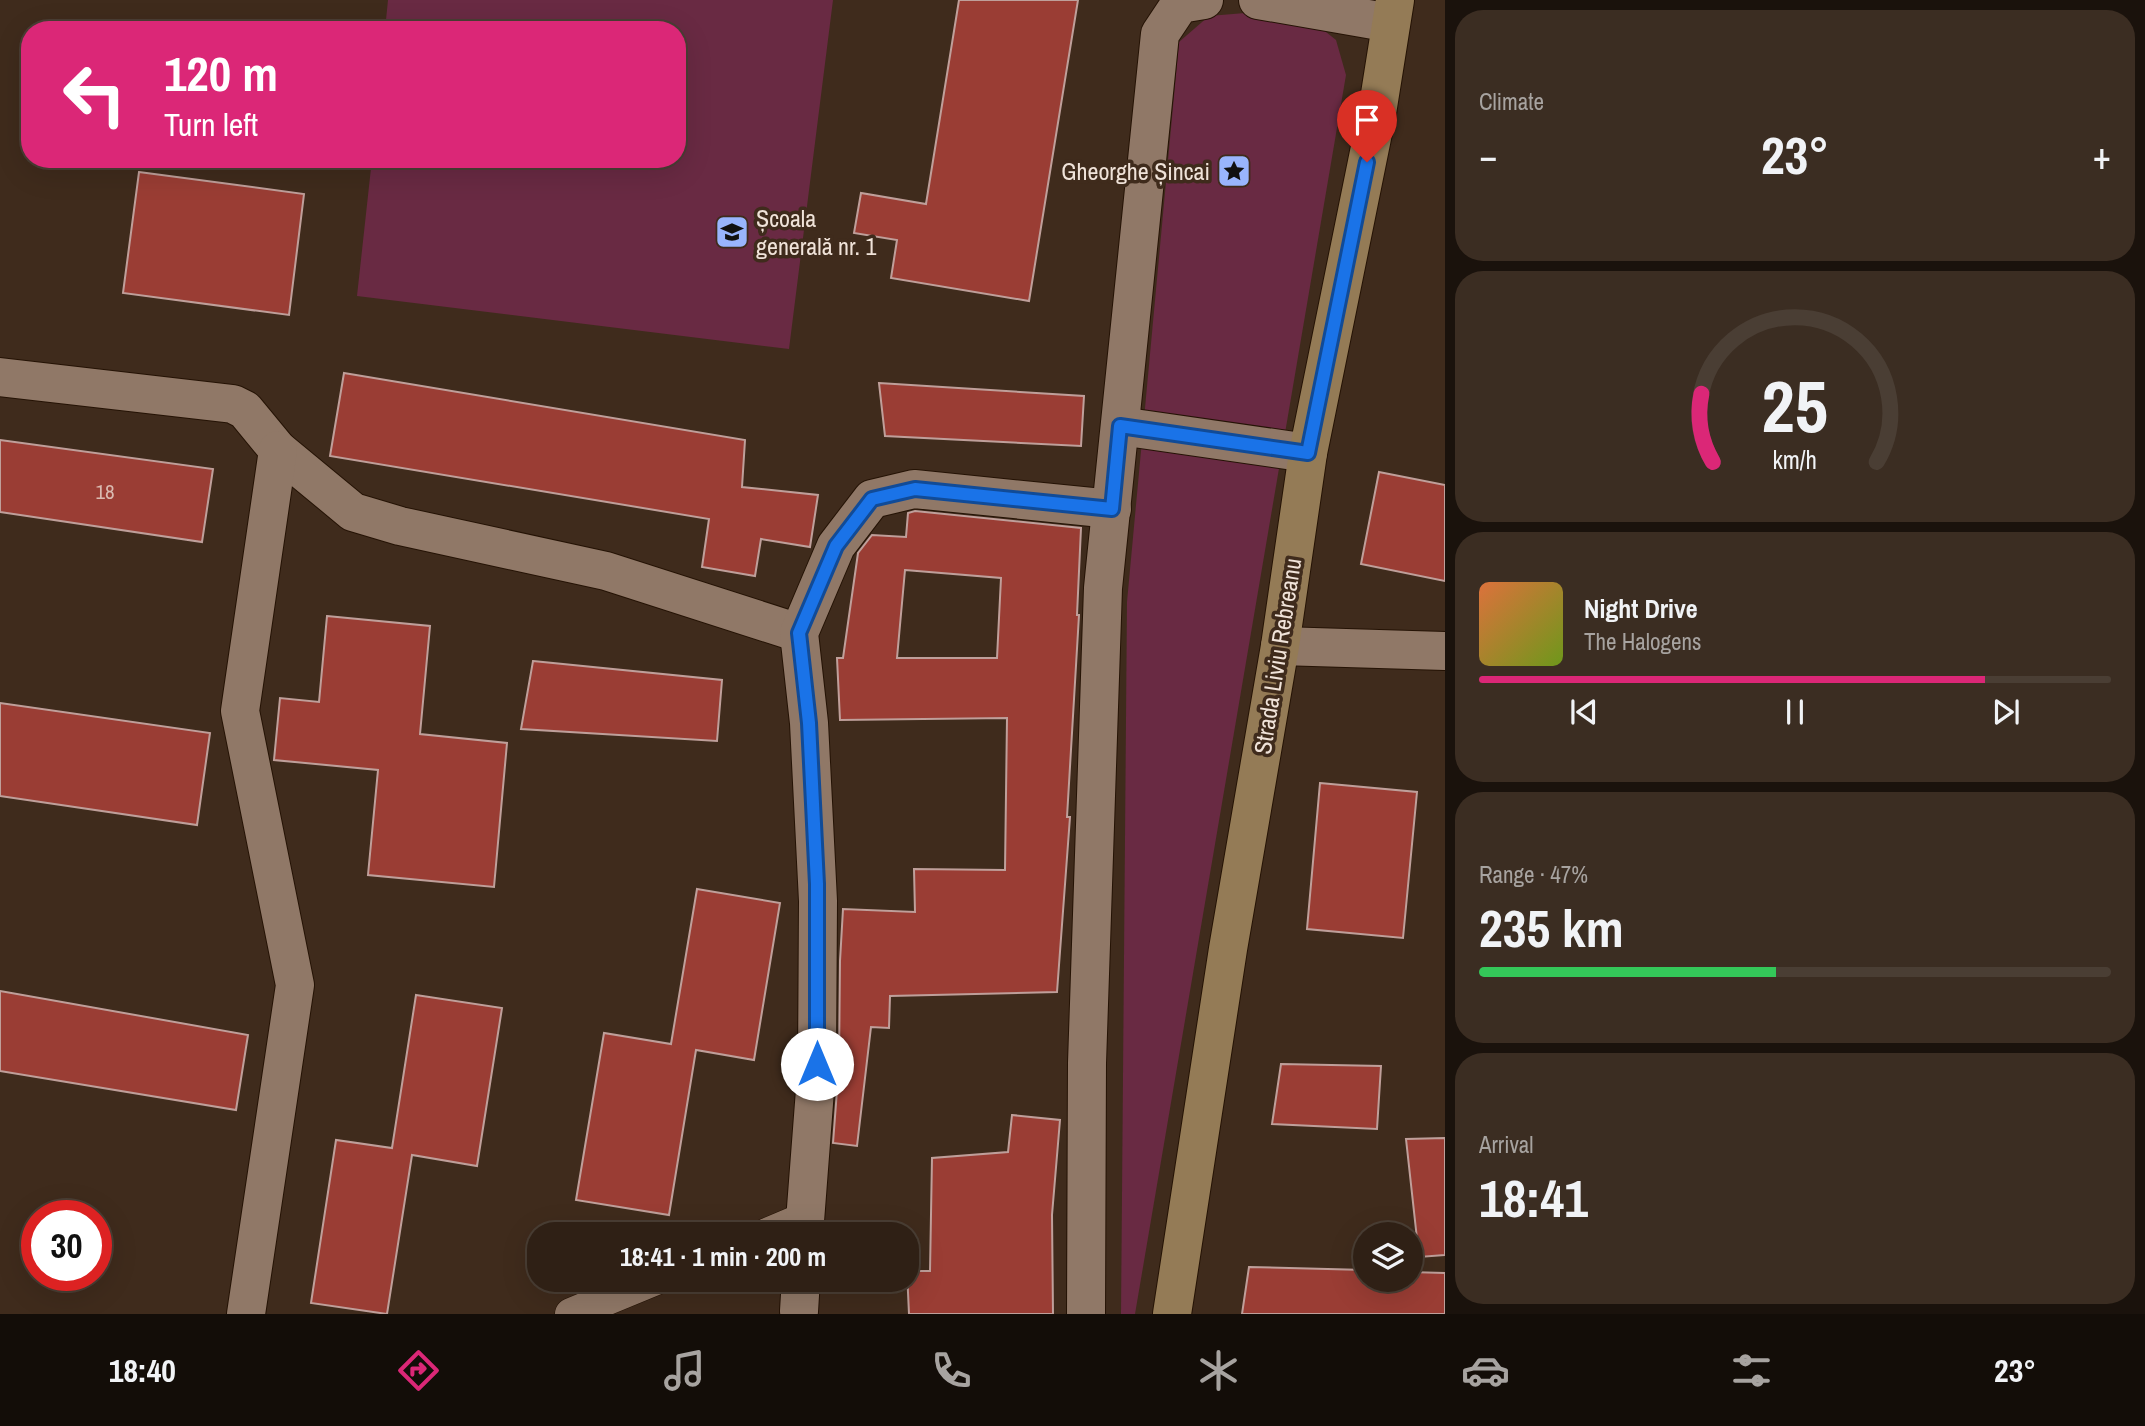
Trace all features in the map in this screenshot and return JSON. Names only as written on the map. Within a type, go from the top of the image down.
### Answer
[{"type":"main road","name":"Strada Liviu Rebreanu","points":[[1171,1314],[1228,949],[1280,646],[1308,453],[1377,113],[1393,11]]},
{"type":"street","points":[[1086,1314],[1087,1063],[1103,588],[1160,34],[1180,4],[1203,0]]},
{"type":"street","points":[[1258,0],[1393,11]]},
{"type":"street","points":[[0,377],[233,404],[246,410],[278,450],[353,512],[400,526],[606,571],[799,633]]},
{"type":"street","points":[[1120,426],[1308,453]]},
{"type":"street","points":[[246,1314],[295,985],[240,711],[278,450]]},
{"type":"street","points":[[805,1222],[817,1064],[818,901],[809,723],[799,633],[836,546],[872,499],[915,489],[1112,509]]},
{"type":"street","points":[[1280,646],[1445,652]]},
{"type":"street","points":[[571,1314],[624,1292]]},
{"type":"shaded area","points":[[388,0],[833,0],[789,349],[357,296],[371,168],[686,168],[686,21],[386,21]]},
{"type":"shaded area","points":[[1269,11],[1321,28],[1336,40],[1346,75],[1135,1314],[1121,1314],[1127,602],[1179,42],[1209,16]]},
{"type":"building","points":[[959,0],[1078,0],[1029,301],[891,278],[897,240],[854,233],[861,193],[926,204]]},
{"type":"building","points":[[139,172],[304,194],[289,315],[123,293]]},
{"type":"building","points":[[344,373],[745,440],[742,487],[818,495],[810,547],[761,539],[755,576],[702,567],[709,519],[330,456]]},
{"type":"building","points":[[879,383],[1084,396],[1081,446],[885,436]]},
{"type":"building","points":[[0,440],[213,469],[202,542],[0,512]]},
{"type":"building","points":[[1379,472],[1445,485],[1445,581],[1361,564]]},
{"type":"building","points":[[915,511],[1081,528],[1079,615],[1067,817],[1070,817],[1057,992],[890,996],[889,1028],[871,1027],[857,1146],[833,1143],[839,1064],[843,909],[915,912],[914,869],[1005,870],[1007,718],[840,720],[837,658],[843,658],[858,553],[872,535],[906,537],[908,513]],"holes":[[[905,570],[1001,578],[997,658],[897,658]]]},
{"type":"building","points":[[327,616],[430,626],[420,734],[507,743],[494,887],[368,875],[378,770],[274,760],[280,698],[319,702]]},
{"type":"building","points":[[533,661],[722,680],[717,741],[521,729]]},
{"type":"building","points":[[0,703],[210,733],[197,825],[0,796]]},
{"type":"building","points":[[1320,783],[1417,792],[1403,938],[1307,929]]},
{"type":"building","points":[[697,889],[780,903],[754,1060],[696,1050],[669,1215],[576,1200],[604,1033],[671,1044]]},
{"type":"building","points":[[0,991],[248,1035],[236,1110],[0,1071]]},
{"type":"building","points":[[416,995],[502,1008],[477,1166],[412,1155],[387,1314],[311,1303],[336,1140],[392,1148]]},
{"type":"building","points":[[1281,1064],[1381,1066],[1377,1129],[1272,1124]]},
{"type":"building","points":[[1012,1115],[1060,1120],[1052,1215],[1053,1314],[909,1314],[908,1292],[919,1292],[919,1271],[930,1271],[932,1158],[1008,1152]]},
{"type":"building","points":[[1445,1138],[1445,1255],[1423,1257],[1423,1222],[1415,1222],[1406,1139]]},
{"type":"building","points":[[1249,1267],[1353,1270],[1353,1292],[1423,1292],[1423,1272],[1445,1273],[1445,1314],[1242,1314]]},
{"type":"place","name":"Gheorghe Șincai","points":[[1234,171]]},
{"type":"place","name":"Școala generală nr. 1","points":[[732,232]]},
{"type":"route","points":[[817,1064],[818,901],[809,723],[799,633],[836,546],[872,499],[915,489],[1112,509],[1120,426],[1308,453],[1367,162]]}]
